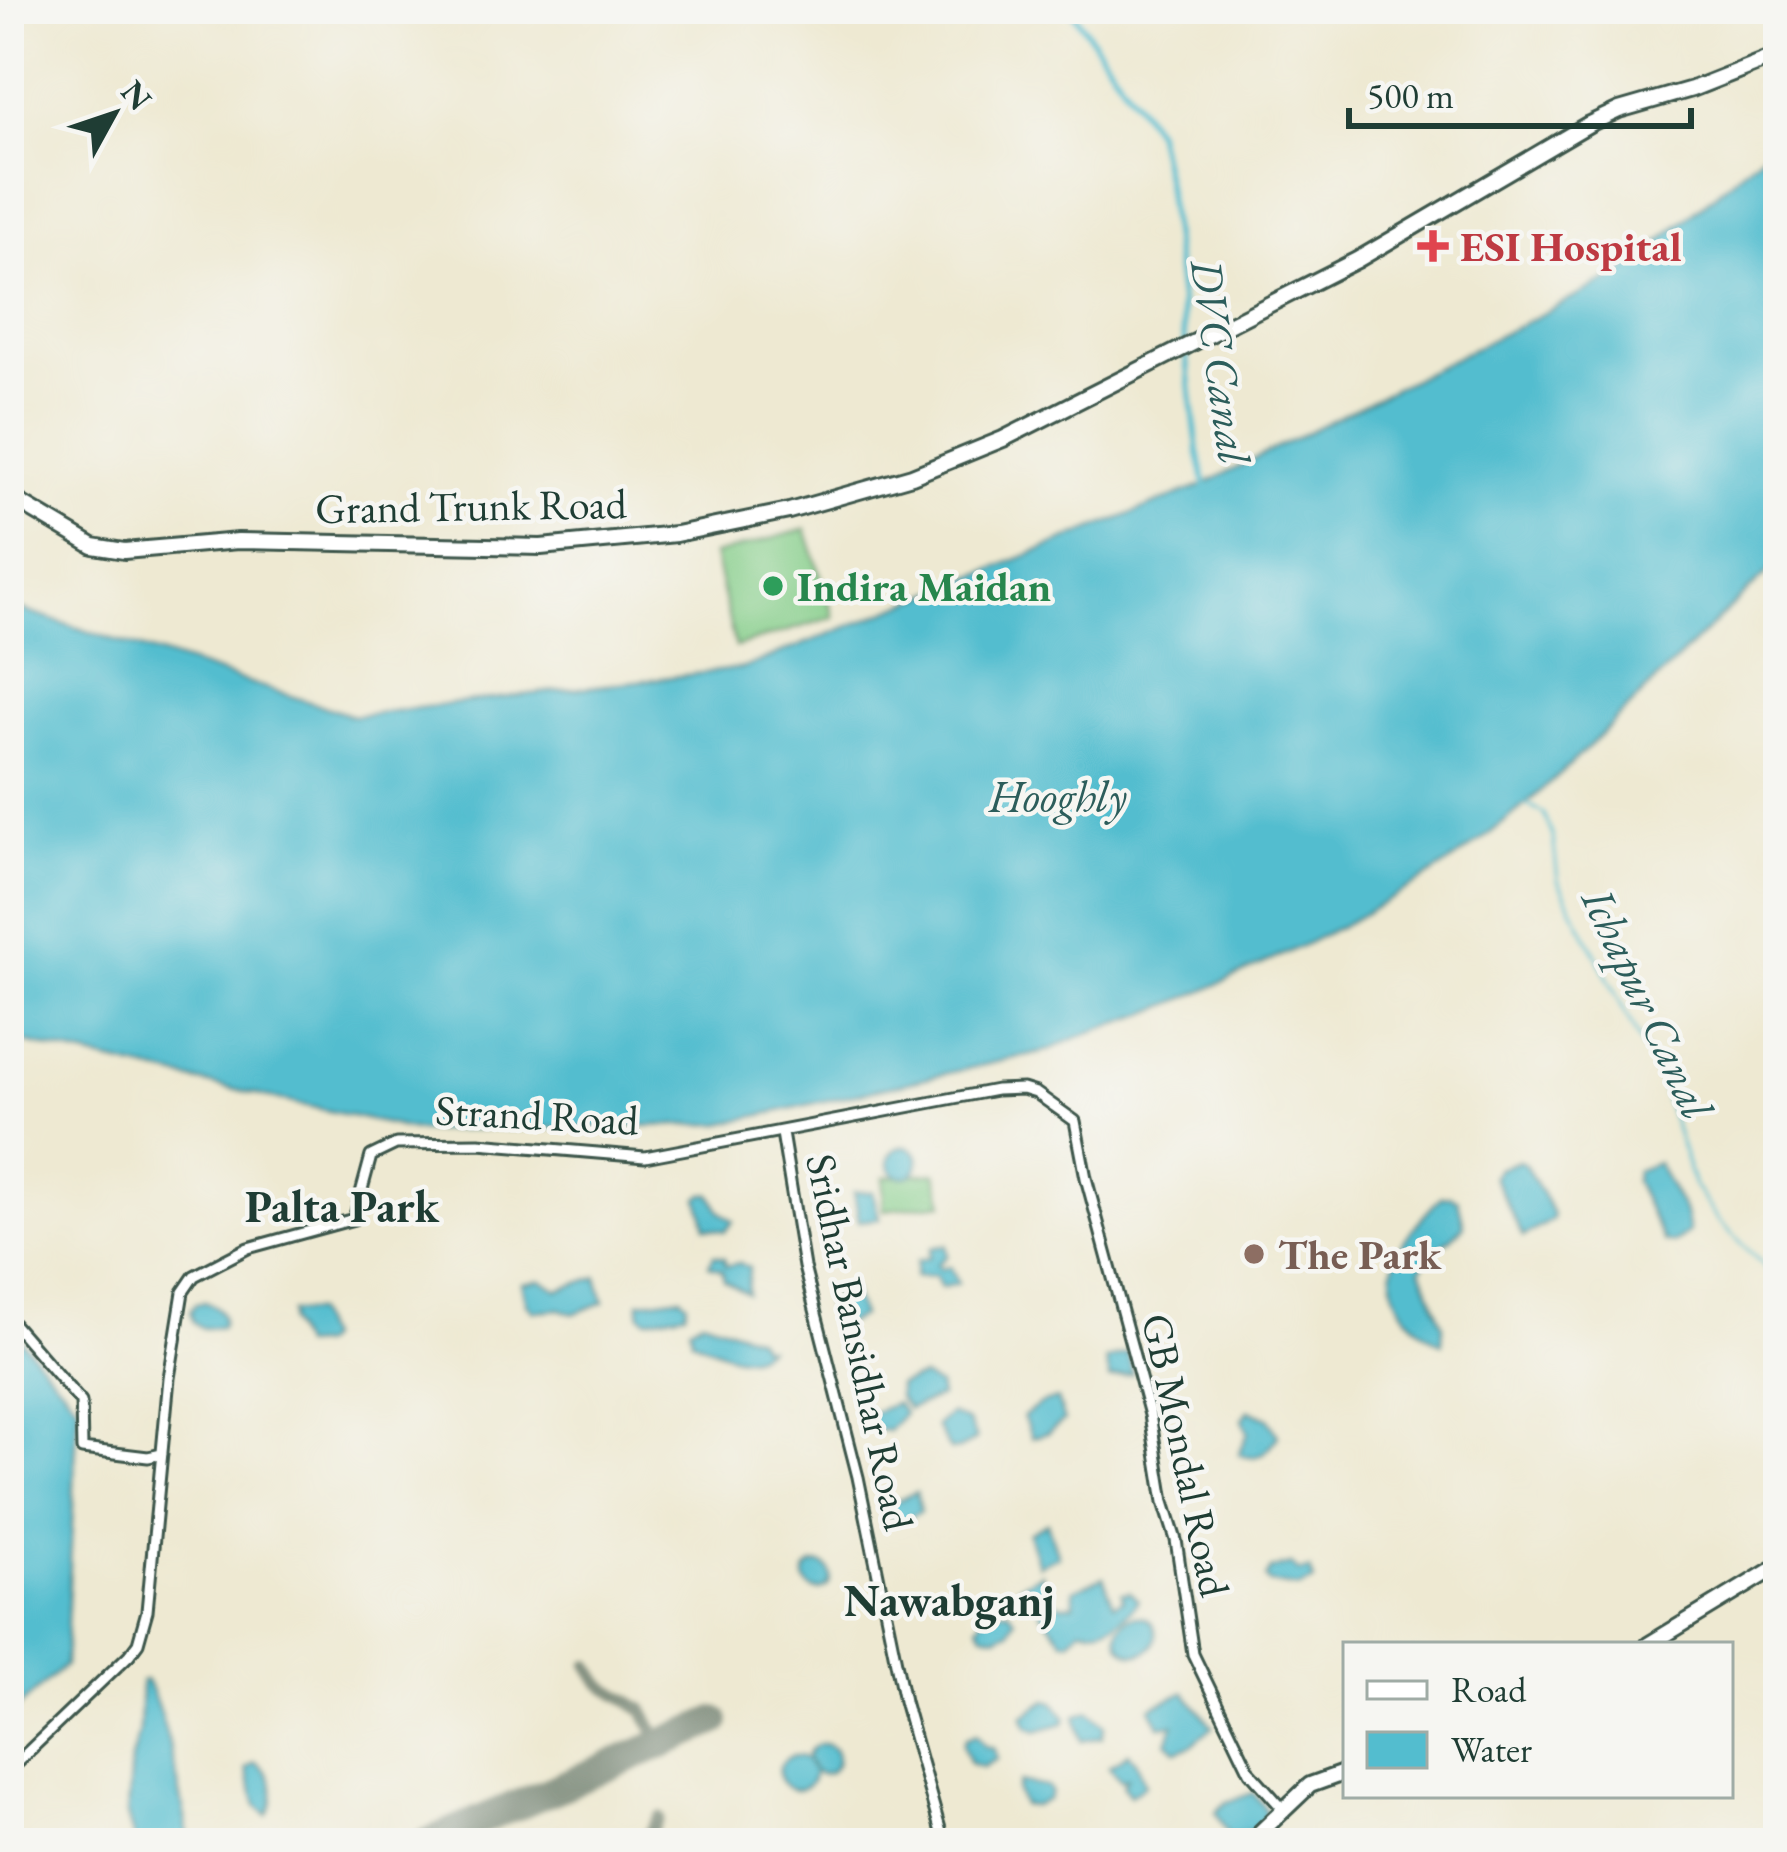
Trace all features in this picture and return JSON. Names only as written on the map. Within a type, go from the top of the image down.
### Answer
[{"type":"main road","name":"Grand Trunk Road","points":[[9,496],[71,535],[110,550],[238,542],[541,547],[676,534],[789,512],[912,476],[988,446],[1377,249],[1589,124],[1778,55]]},
{"type":"main road","points":[[1653,1642],[1778,1566]]},
{"type":"main road","points":[[1249,1843],[1312,1784],[1343,1773]]},
{"type":"street","name":"Strand Road","points":[[9,1770],[138,1643],[147,1612],[169,1378],[182,1292],[188,1282],[248,1248],[355,1219],[371,1156],[383,1147],[445,1142],[645,1157],[1002,1089],[1023,1088],[1055,1102]]},
{"type":"street","name":"GB Mondal Road","points":[[1055,1102],[1077,1127],[1086,1178],[1146,1397],[1162,1494],[1176,1540],[1193,1654],[1250,1772],[1283,1809]]},
{"type":"street","name":"Sridhar Bansidhar Road","points":[[782,1133],[804,1268],[858,1477],[904,1702],[944,1843]]},
{"type":"street","points":[[9,1319],[81,1402],[82,1449],[148,1457],[162,1454]]},
{"type":"green space","name":"Indira Maidan","points":[[806,529],[834,617],[735,647],[714,555]]},
{"type":"green space","points":[[936,1173],[944,1203],[883,1210],[884,1177]]},
{"type":"water","name":"Hooghly","points":[[1778,140],[1778,564],[1522,807],[1431,875],[1333,930],[1196,994],[1050,1050],[722,1124],[418,1131],[9,1039],[9,606],[353,716],[744,668],[1199,487],[1623,273]]},
{"type":"water","points":[[904,1147],[915,1151],[919,1162],[915,1173],[904,1177],[893,1173],[889,1162],[893,1151]]},
{"type":"water","points":[[1519,1161],[1553,1214],[1552,1220],[1523,1237],[1493,1176]]},
{"type":"water","points":[[1657,1163],[1685,1214],[1689,1232],[1673,1243],[1664,1242],[1635,1182],[1636,1171]]},
{"type":"water","points":[[854,1192],[873,1192],[879,1219],[859,1221]]},
{"type":"water","points":[[711,1194],[721,1212],[733,1221],[725,1231],[706,1227],[699,1198]]},
{"type":"water","points":[[1441,1197],[1458,1200],[1464,1225],[1421,1269],[1443,1325],[1442,1343],[1405,1312],[1392,1280],[1407,1236]]},
{"type":"water","points":[[946,1245],[947,1256],[937,1264],[941,1269],[950,1266],[958,1283],[941,1288],[935,1276],[915,1277],[917,1261],[929,1258],[931,1248]]},
{"type":"water","points":[[714,1255],[724,1258],[726,1266],[739,1263],[749,1268],[747,1293],[724,1280],[722,1270],[709,1265]]},
{"type":"water","points":[[597,1277],[604,1302],[573,1314],[561,1309],[534,1311],[527,1304],[522,1283],[541,1280],[558,1290]]},
{"type":"water","points":[[851,1290],[861,1316],[836,1328],[826,1304],[840,1291]]},
{"type":"water","points":[[681,1296],[687,1302],[685,1312],[647,1319],[641,1315],[639,1302]]},
{"type":"water","points":[[204,1302],[219,1310],[221,1327],[203,1328],[194,1323],[190,1312],[195,1304]]},
{"type":"water","points":[[290,1312],[314,1312],[325,1339],[320,1345],[300,1346],[289,1323]]},
{"type":"water","points":[[702,1319],[756,1337],[767,1347],[741,1357],[722,1352],[692,1339],[690,1326]]},
{"type":"water","points":[[9,1326],[78,1406],[65,1665],[9,1716]]},
{"type":"water","points":[[1128,1353],[1132,1374],[1110,1379],[1106,1360]]},
{"type":"water","points":[[922,1377],[938,1386],[940,1397],[908,1409],[898,1397],[898,1385]]},
{"type":"water","points":[[1057,1399],[1064,1421],[1032,1438],[1023,1417]]},
{"type":"water","points":[[896,1403],[904,1413],[888,1431],[871,1429],[867,1415]]},
{"type":"water","points":[[1249,1410],[1268,1418],[1278,1435],[1267,1450],[1252,1457],[1239,1454],[1248,1433],[1243,1419]]},
{"type":"water","points":[[950,1414],[968,1422],[976,1439],[959,1450],[950,1450],[936,1426]]},
{"type":"water","points":[[916,1492],[920,1512],[897,1523],[888,1505]]},
{"type":"water","points":[[1047,1523],[1058,1556],[1038,1565],[1028,1533]]},
{"type":"water","points":[[818,1564],[828,1567],[828,1587],[818,1590],[808,1587],[805,1577],[808,1567]]},
{"type":"water","points":[[1291,1565],[1299,1572],[1310,1570],[1314,1581],[1299,1588],[1269,1583],[1266,1578],[1271,1570]]},
{"type":"water","points":[[1041,1573],[1047,1597],[1062,1605],[1074,1604],[1074,1590],[1103,1577],[1114,1604],[1123,1600],[1122,1593],[1130,1592],[1138,1600],[1114,1623],[1081,1628],[1070,1640],[1063,1640],[1037,1601],[1023,1600],[1018,1586]]},
{"type":"water","points":[[1008,1610],[1015,1618],[1009,1631],[996,1636],[983,1633],[978,1624],[984,1617]]},
{"type":"water","points":[[1137,1616],[1150,1622],[1156,1635],[1150,1648],[1137,1654],[1124,1648],[1118,1635],[1124,1622]]},
{"type":"water","points":[[145,1681],[166,1732],[190,1843],[135,1843],[127,1815],[141,1682]]},
{"type":"water","points":[[1185,1692],[1213,1727],[1177,1751],[1167,1742],[1174,1724],[1160,1726],[1151,1708]]},
{"type":"water","points":[[1047,1700],[1067,1718],[1064,1723],[1037,1731],[1028,1727],[1023,1716]]},
{"type":"water","points":[[1090,1711],[1105,1725],[1102,1737],[1082,1741],[1076,1716]]},
{"type":"water","points":[[976,1734],[986,1747],[993,1747],[997,1759],[982,1767],[970,1763],[963,1745]]},
{"type":"water","points":[[822,1744],[837,1759],[822,1774],[807,1759]]},
{"type":"water","points":[[1129,1753],[1145,1785],[1130,1795],[1123,1786],[1127,1778],[1121,1780],[1109,1767]]},
{"type":"water","points":[[796,1756],[808,1761],[813,1773],[808,1785],[796,1790],[784,1785],[779,1773],[784,1761]]},
{"type":"water","points":[[255,1762],[272,1786],[267,1815],[257,1805],[246,1768]]},
{"type":"water","points":[[1020,1782],[1047,1787],[1049,1799],[1035,1806],[1023,1805],[1017,1791]]},
{"type":"water","points":[[1253,1793],[1265,1808],[1265,1817],[1253,1830],[1229,1836],[1216,1812],[1227,1802]]},
{"type":"waterway","name":"DVC Canal","points":[[1071,9],[1155,131],[1207,491]]},
{"type":"waterway","name":"Ichapur Canal","points":[[1527,804],[1544,814],[1553,837],[1558,880],[1660,1081],[1694,1186],[1717,1219],[1778,1280]]},
{"type":"taxiway","points":[[589,1665],[601,1684],[644,1710],[660,1744]]},
{"type":"taxiway","points":[[643,1843],[659,1817]]},
{"type":"runway","points":[[427,1843],[715,1721]]},
{"type":"place","name":"ESI Hospital","points":[[1433,246]]},
{"type":"place","name":"Indira Maidan","points":[[773,586]]},
{"type":"place","name":"The Park","points":[[1254,1254]]},
{"type":"district","name":"Palta Park","points":[[342,1206]]},
{"type":"district","name":"Nawabganj","points":[[949,1600]]}]
